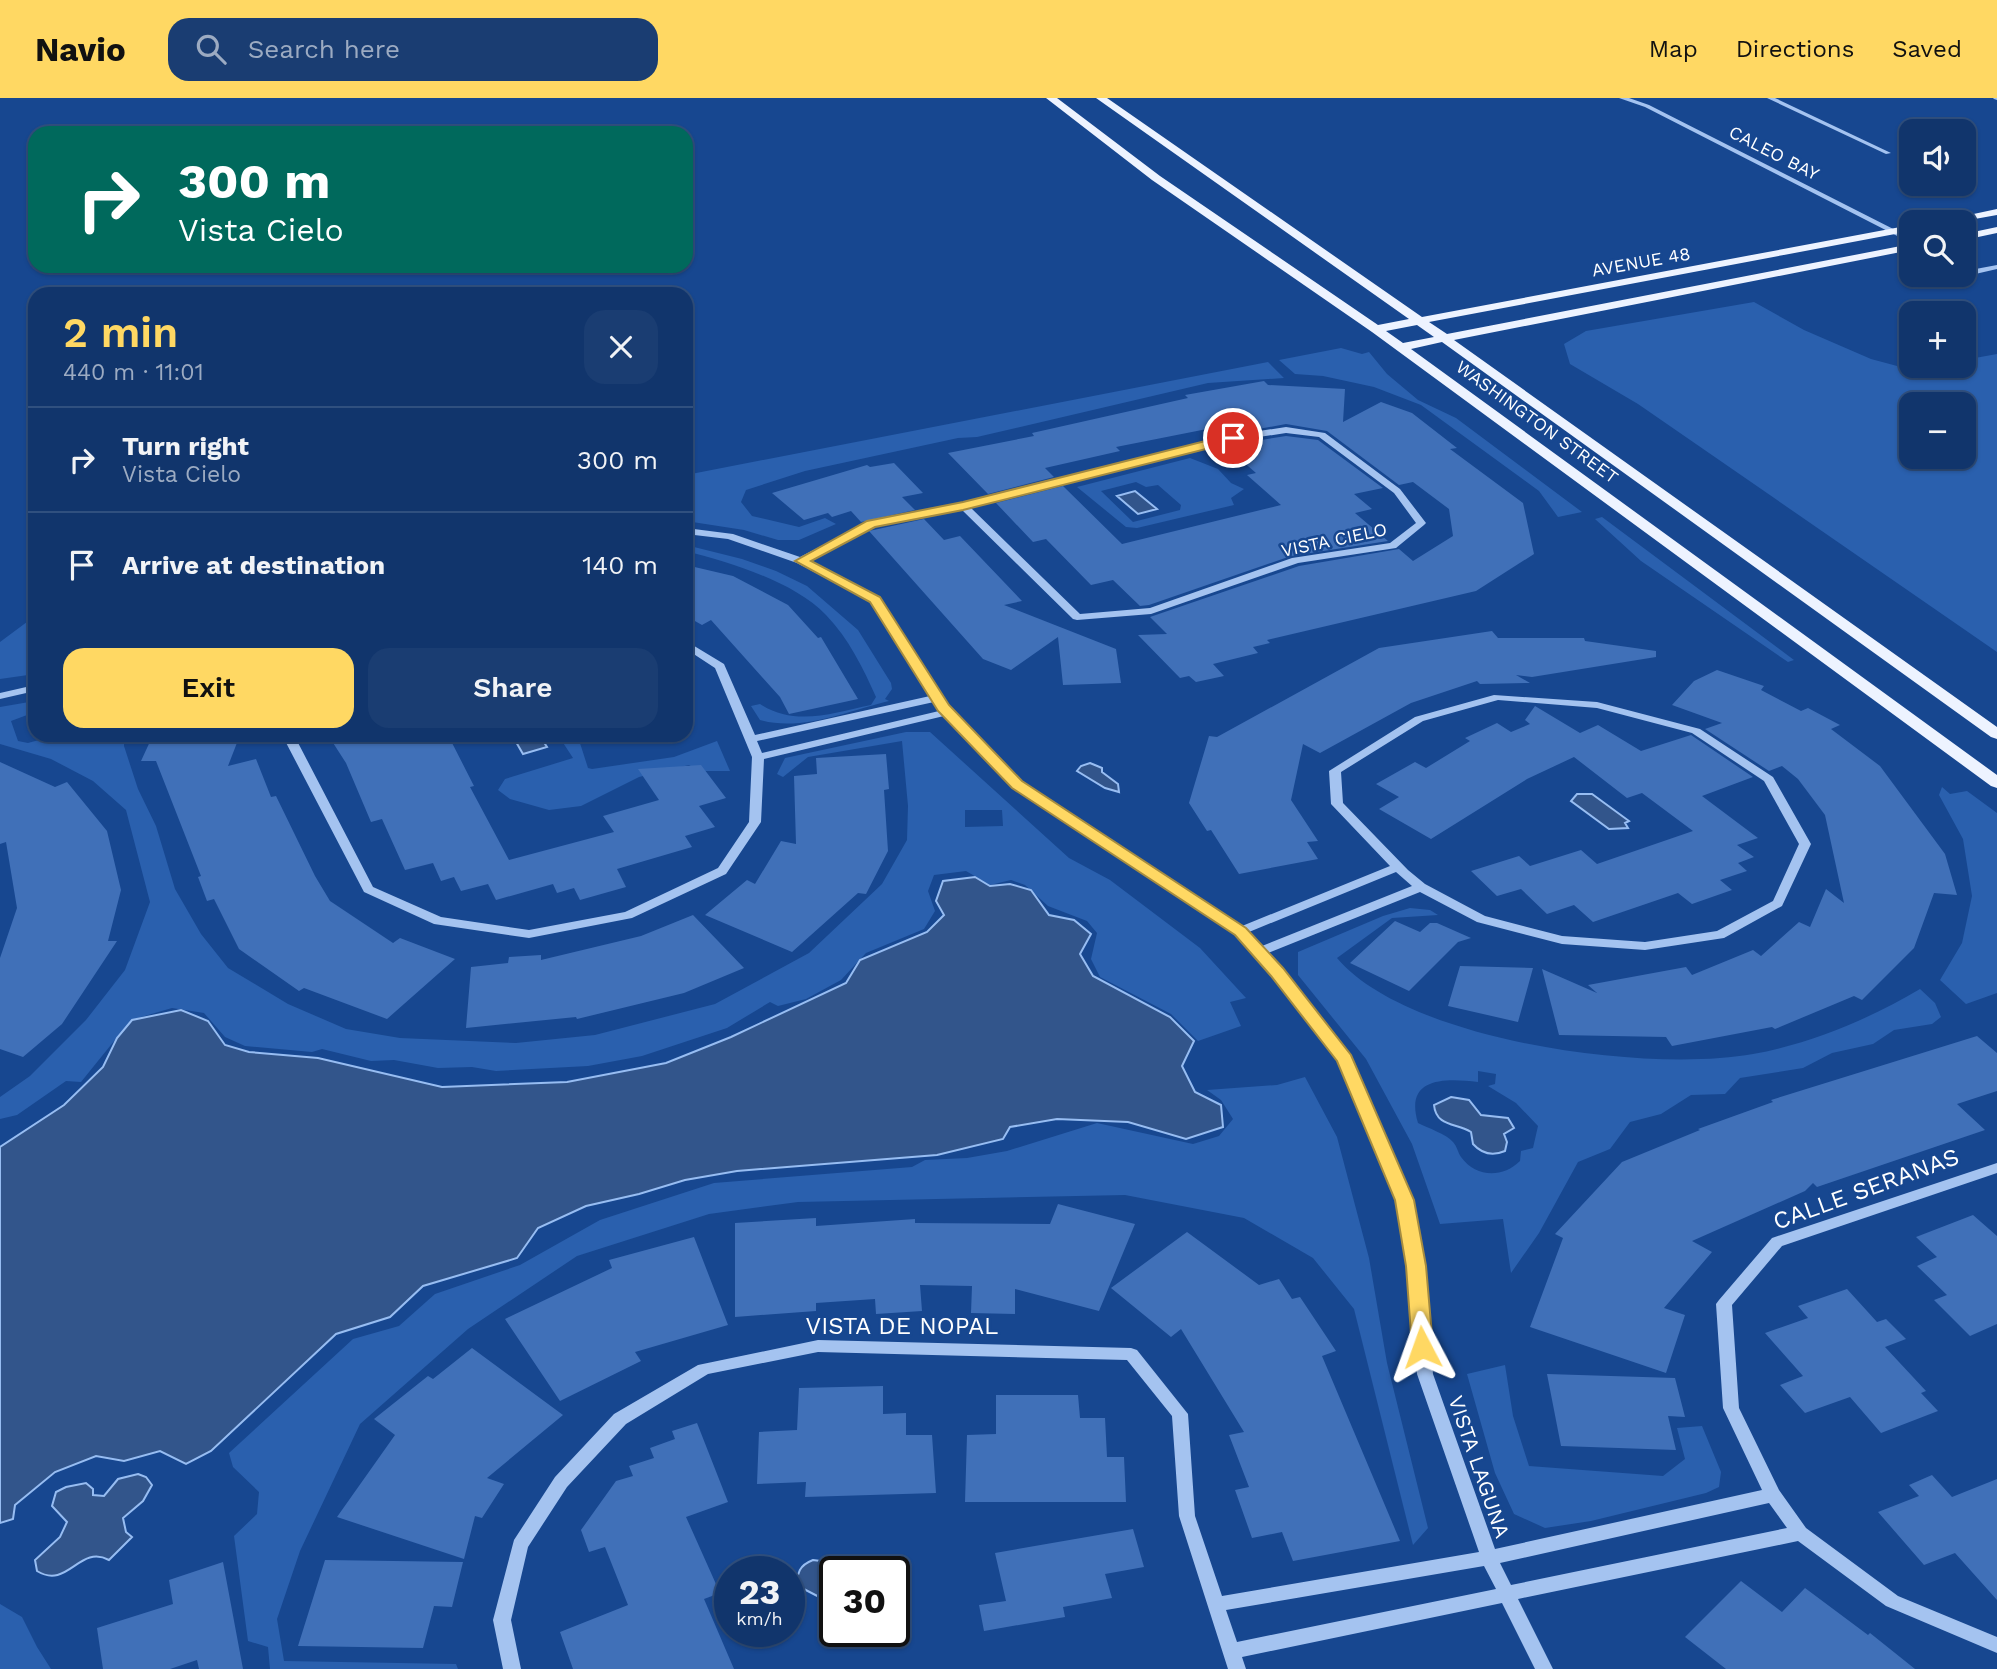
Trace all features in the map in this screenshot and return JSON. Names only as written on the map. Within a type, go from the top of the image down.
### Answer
[{"type":"main road","name":"WASHINGTON STREET","points":[[1051,98],[1156,178],[1400,346],[1997,783]]},
{"type":"main road","name":"WASHINGTON STREET","points":[[1101,98],[1444,338],[1997,734]]},
{"type":"main road","points":[[1976,216],[1997,212]]},
{"type":"main road","points":[[1976,234],[1997,230]]},
{"type":"main road","name":"AVENUE 48","points":[[1377,330],[1899,231]]},
{"type":"main road","name":"AVENUE 48","points":[[1400,346],[1899,249]]},
{"type":"street","name":"CALEO BAY","points":[[1622,98],[1647,106],[1899,235]]},
{"type":"street","points":[[1770,98],[1888,153]]},
{"type":"street","points":[[1976,271],[1997,267]]},
{"type":"street","name":"VISTA CIELO","points":[[802,561],[871,524],[963,506],[1233,438],[1286,430],[1322,435],[1397,491],[1421,523],[1394,546],[1296,560],[1152,611],[1077,617],[963,506]]},
{"type":"street","name":"VISTA LAGUNA","points":[[693,532],[730,536],[802,561],[875,600],[947,712],[1017,785],[1241,931],[1345,1059],[1404,1200],[1416,1266],[1425,1374],[1489,1558],[1544,1669]]},
{"type":"street","points":[[292,742],[368,888],[438,922],[529,934],[628,915],[722,871],[755,822],[758,757],[720,666],[693,649]]},
{"type":"street","points":[[0,696],[28,690]]},
{"type":"street","points":[[1499,697],[1597,705],[1696,731],[1769,779],[1805,844],[1778,903],[1720,935],[1645,946],[1562,940],[1481,919],[1421,887],[1398,867],[1337,804],[1335,771],[1419,719],[1499,697]]},
{"type":"street","points":[[751,739],[937,698]]},
{"type":"street","points":[[758,757],[947,712]]},
{"type":"street","points":[[1241,931],[1398,867]]},
{"type":"street","points":[[1260,952],[1421,887]]},
{"type":"street","name":"CALLE SERANAS","points":[[1997,1168],[1777,1242],[1724,1304],[1731,1408],[1773,1495],[1800,1533],[1892,1601],[1997,1645]]},
{"type":"street","name":"VISTA DE NOPAL","points":[[512,1669],[502,1620],[520,1545],[561,1482],[620,1419],[704,1369],[818,1346],[1131,1354],[1180,1414],[1187,1516],[1235,1660],[1507,1596]]},
{"type":"street","points":[[1217,1604],[1489,1558],[1773,1495]]},
{"type":"street","points":[[1507,1596],[1800,1533]]},
{"type":"shaded area","points":[[1754,302],[1804,330],[1871,359],[1899,367],[1899,378],[1976,378],[1976,358],[1997,354],[1997,652],[1638,404],[1570,364],[1564,344],[1586,331]]},
{"type":"shaded area","points":[[1341,348],[1362,354],[1369,352],[1387,374],[1418,400],[1456,418],[1582,512],[1558,517],[1539,491],[1421,405],[1374,387],[1323,376],[1295,374],[1279,360]]},
{"type":"shaded area","points":[[1268,362],[1284,378],[1208,383],[977,437],[958,438],[805,471],[746,490],[741,502],[752,516],[799,527],[825,518],[836,524],[799,540],[778,540],[744,530],[693,522],[693,474]]},
{"type":"shaded area","points":[[1190,458],[1218,469],[1231,483],[1244,489],[1231,498],[1234,505],[1137,528],[1126,527],[1077,487]],"holes":[[[1136,482],[1146,487],[1158,485],[1181,505],[1180,510],[1133,522],[1101,491]]]},
{"type":"shaded area","points":[[1135,491],[1157,509],[1138,514],[1117,496]]},
{"type":"shaded area","points":[[1602,517],[1794,660],[1788,662],[1641,561],[1595,519]]},
{"type":"shaded area","points":[[693,547],[742,559],[807,586],[858,630],[891,683],[892,689],[885,699],[889,701],[808,722],[792,724],[760,720],[751,706],[760,704],[787,715],[814,716],[871,705],[876,697],[861,665],[826,615],[797,592],[722,561],[693,553]]},
{"type":"shaded area","points":[[28,621],[28,675],[0,679],[0,642]]},
{"type":"shaded area","points":[[28,702],[28,715],[11,721],[18,741],[124,742],[138,789],[156,826],[175,889],[201,934],[228,968],[288,1004],[346,1029],[400,1038],[516,1043],[595,1035],[715,1004],[809,953],[882,884],[907,840],[908,806],[902,741],[808,757],[783,777],[777,774],[785,758],[906,732],[930,732],[1069,858],[1110,880],[1200,948],[1246,998],[1230,1002],[1241,1026],[1198,1041],[1171,1014],[1100,977],[1091,959],[1097,933],[1087,921],[1048,906],[1025,885],[1011,880],[990,885],[966,871],[934,875],[928,891],[935,911],[924,929],[866,953],[841,980],[806,999],[778,1006],[770,1002],[727,1028],[642,1056],[588,1066],[496,1071],[472,1067],[438,1068],[394,1060],[371,1061],[322,1049],[312,1052],[245,1046],[225,1037],[204,1013],[172,1008],[131,1020],[81,1082],[66,1081],[17,1115],[0,1119],[0,1097],[30,1076],[86,1020],[125,970],[150,902],[126,810],[93,781],[51,759],[0,744],[0,707]],"holes":[[[965,810],[1002,810],[1003,826],[965,827]]]},
{"type":"shaded area","points":[[717,741],[730,771],[699,771],[689,765],[639,777],[581,806],[549,810],[510,799],[498,790],[505,779],[573,758],[563,742],[580,742],[588,768],[592,769],[674,757]]},
{"type":"shaded area","points":[[516,742],[544,742],[547,747],[523,754]]},
{"type":"shaded area","points":[[1090,763],[1102,768],[1102,772],[1118,784],[1119,792],[1105,788],[1077,771],[1081,766]]},
{"type":"shaded area","points":[[1942,787],[1950,794],[1967,791],[1997,813],[1997,993],[1966,1004],[1940,980],[1962,943],[1972,896],[1963,839],[1939,795]]},
{"type":"shaded area","points":[[1577,794],[1592,794],[1629,821],[1625,823],[1628,828],[1609,829],[1571,801]]},
{"type":"shaded area","points":[[975,877],[990,886],[1010,884],[1031,890],[1049,915],[1074,920],[1091,934],[1080,954],[1093,976],[1170,1017],[1194,1041],[1182,1066],[1195,1092],[1221,1105],[1223,1127],[1186,1139],[1128,1122],[1057,1119],[1010,1127],[1003,1139],[937,1155],[737,1171],[685,1180],[586,1206],[538,1228],[517,1258],[423,1286],[390,1317],[336,1334],[211,1451],[186,1464],[160,1451],[124,1461],[96,1456],[55,1472],[15,1505],[13,1519],[0,1523],[0,1147],[64,1105],[103,1067],[117,1038],[132,1020],[181,1010],[208,1021],[225,1045],[249,1052],[318,1058],[442,1087],[567,1082],[666,1063],[731,1037],[846,983],[860,960],[927,932],[944,915],[936,901],[943,881]]},
{"type":"shaded area","points":[[1410,908],[1430,910],[1438,915],[1392,918],[1337,958],[1371,987],[1417,1011],[1472,1030],[1532,1045],[1654,1059],[1708,1059],[1753,1054],[1840,1029],[1920,989],[1935,1003],[1941,1017],[1932,1024],[1894,1030],[1873,1044],[1832,1053],[1803,1068],[1740,1078],[1725,1094],[1691,1095],[1661,1114],[1630,1122],[1610,1149],[1578,1162],[1539,1233],[1511,1273],[1503,1219],[1440,1224],[1412,1144],[1366,1059],[1298,975],[1298,952],[1383,916]],"holes":[[[1478,1071],[1496,1074],[1495,1084],[1488,1086],[1516,1103],[1538,1126],[1533,1148],[1521,1151],[1520,1161],[1506,1170],[1490,1173],[1474,1169],[1461,1157],[1450,1139],[1418,1123],[1415,1108],[1417,1097],[1422,1089],[1430,1084],[1453,1080],[1478,1082]]]},
{"type":"shaded area","points":[[1305,1077],[1337,1137],[1369,1258],[1387,1363],[1428,1528],[1413,1545],[1354,1309],[1313,1258],[1244,1218],[1125,1195],[798,1202],[709,1214],[577,1256],[468,1329],[360,1424],[300,1551],[277,1619],[284,1661],[456,1664],[458,1669],[270,1669],[268,1647],[248,1641],[234,1536],[257,1514],[259,1492],[233,1467],[229,1453],[353,1339],[399,1326],[435,1294],[520,1265],[600,1220],[714,1183],[912,1167],[925,1160],[967,1158],[1007,1151],[1097,1123],[1193,1144],[1219,1136],[1233,1119],[1221,1100],[1207,1090],[1277,1085]]},
{"type":"shaded area","points":[[1451,1097],[1469,1100],[1481,1115],[1508,1118],[1514,1128],[1504,1134],[1507,1142],[1505,1151],[1492,1154],[1480,1150],[1473,1144],[1471,1132],[1439,1117],[1434,1105]]},
{"type":"shaded area","points":[[1505,1365],[1513,1416],[1529,1466],[1663,1476],[1685,1459],[1677,1428],[1702,1426],[1721,1472],[1719,1487],[1706,1493],[1591,1521],[1545,1528],[1514,1514],[1495,1473],[1467,1374]]},
{"type":"shaded area","points":[[138,1474],[146,1477],[152,1485],[143,1501],[123,1518],[126,1532],[132,1537],[109,1560],[89,1558],[57,1575],[37,1571],[35,1560],[60,1537],[67,1522],[52,1506],[56,1492],[86,1483],[93,1489],[93,1495],[104,1496],[118,1479]]},
{"type":"shaded area","points":[[813,1560],[819,1561],[819,1597],[805,1590],[805,1564]]},
{"type":"shaded area","points":[[0,1604],[22,1617],[51,1669],[0,1669]]},
{"type":"building","points":[[1264,381],[1268,385],[1345,389],[1343,422],[1381,402],[1412,413],[1457,448],[1450,449],[1523,503],[1534,554],[1476,591],[1267,640],[1270,643],[1253,647],[1258,653],[1213,664],[1224,676],[1196,682],[1189,676],[1180,678],[1138,635],[1167,634],[1150,617],[1299,566],[1399,549],[1413,561],[1453,536],[1449,509],[1413,482],[1399,485],[1327,431],[1286,424],[1215,437],[1207,429],[1116,447],[1120,451],[1045,468],[1054,477],[988,494],[948,453],[1034,436],[1032,433],[1188,398],[1185,395]]},
{"type":"building","points":[[1286,436],[1318,440],[1383,488],[1354,494],[1372,509],[1355,513],[1388,541],[1291,556],[1140,606],[1113,580],[1091,585],[1046,539],[1033,542],[996,503],[1063,486],[1122,544],[1281,505],[1247,475],[1256,473],[1225,446]]},
{"type":"building","points":[[894,463],[923,493],[902,497],[915,510],[861,522],[851,511],[832,517],[828,513],[804,520],[772,493],[867,465],[870,467]]},
{"type":"building","points":[[924,519],[944,540],[960,536],[1022,601],[1004,605],[1116,649],[1121,683],[1063,685],[1058,637],[1011,670],[983,659],[869,531]]},
{"type":"building","points":[[693,567],[733,576],[788,605],[818,638],[821,637],[858,699],[789,714],[780,697],[711,620],[702,625],[693,620]]},
{"type":"building","points":[[1492,631],[1498,638],[1584,638],[1585,641],[1656,651],[1656,657],[1532,677],[1516,675],[1530,683],[1480,684],[1477,681],[1411,703],[1320,753],[1303,744],[1291,800],[1318,841],[1307,842],[1318,859],[1239,874],[1211,830],[1207,831],[1189,803],[1209,736],[1217,737],[1379,648]]},
{"type":"building","points":[[1717,670],[1764,686],[1761,690],[1801,711],[1808,708],[1840,725],[1831,729],[1880,766],[1945,854],[1957,895],[1934,893],[1914,948],[1862,1000],[1854,996],[1775,1029],[1772,1027],[1672,1046],[1666,1037],[1559,1035],[1542,969],[1597,993],[1588,985],[1686,967],[1692,975],[1753,950],[1761,956],[1799,922],[1810,927],[1826,889],[1844,903],[1825,815],[1798,779],[1782,766],[1769,771],[1705,729],[1722,723],[1672,705],[1694,681]]},
{"type":"building","points":[[1535,706],[1580,733],[1598,725],[1641,751],[1691,735],[1753,777],[1702,796],[1758,838],[1737,845],[1754,857],[1738,863],[1747,871],[1720,880],[1732,890],[1692,904],[1678,893],[1593,922],[1574,905],[1547,914],[1521,889],[1497,896],[1471,871],[1519,856],[1530,866],[1581,850],[1597,864],[1693,831],[1642,793],[1627,798],[1574,757],[1527,779],[1431,839],[1379,809],[1399,797],[1376,784],[1415,762],[1426,768],[1470,741],[1465,738],[1497,723],[1511,732],[1530,724],[1525,720]]},
{"type":"building","points":[[150,742],[237,742],[228,766],[256,759],[271,797],[276,796],[330,901],[393,943],[400,938],[455,959],[387,1019],[304,988],[299,991],[239,949],[214,899],[207,901],[198,877],[201,876],[156,761],[141,761]]},
{"type":"building","points":[[332,742],[452,742],[474,786],[470,787],[509,860],[614,832],[603,816],[659,800],[638,769],[701,765],[726,798],[699,806],[715,827],[685,836],[692,847],[617,869],[626,887],[580,900],[574,888],[557,893],[553,884],[496,900],[488,884],[461,891],[454,877],[441,881],[433,863],[405,870],[382,819],[371,822],[346,763]]},
{"type":"building","points":[[886,754],[889,789],[884,790],[888,851],[866,894],[858,893],[792,952],[705,915],[747,880],[755,884],[781,841],[796,844],[794,776],[817,774],[816,758]]},
{"type":"building","points":[[0,762],[55,787],[67,782],[107,831],[121,890],[108,941],[117,941],[62,1024],[23,1057],[0,1049],[0,958],[17,908],[6,842],[0,844]]},
{"type":"building","points":[[693,915],[744,968],[684,993],[577,1019],[466,1028],[471,967],[508,963],[509,957],[541,955],[541,960],[641,936]]},
{"type":"building","points":[[1395,921],[1420,932],[1430,923],[1437,923],[1471,938],[1458,942],[1409,991],[1350,963]]},
{"type":"building","points":[[1460,966],[1533,968],[1518,1022],[1448,1006]]},
{"type":"building","points":[[1977,1036],[1997,1053],[1997,1091],[1957,1104],[1985,1130],[1817,1187],[1813,1183],[1805,1191],[1692,1241],[1712,1252],[1664,1308],[1685,1315],[1666,1373],[1530,1327],[1563,1238],[1555,1234],[1622,1162],[1700,1130],[1698,1129],[1773,1102],[1771,1100]]},
{"type":"building","points":[[1058,1204],[1135,1224],[1099,1311],[1015,1289],[1015,1314],[971,1313],[972,1286],[920,1285],[922,1311],[876,1314],[875,1299],[816,1303],[816,1311],[735,1317],[735,1223],[816,1218],[816,1226],[915,1219],[915,1223],[1050,1224]]},
{"type":"building","points":[[1973,1215],[1997,1236],[1997,1324],[1970,1336],[1934,1300],[1947,1295],[1917,1266],[1937,1257],[1916,1237]]},
{"type":"building","points":[[1187,1232],[1259,1285],[1279,1279],[1292,1299],[1300,1297],[1336,1351],[1322,1356],[1400,1541],[1293,1561],[1282,1532],[1252,1538],[1235,1490],[1249,1487],[1229,1435],[1244,1432],[1181,1329],[1171,1337],[1111,1288]]},
{"type":"building","points":[[694,1237],[728,1325],[635,1352],[641,1361],[560,1401],[505,1319],[612,1268],[609,1260]]},
{"type":"building","points":[[1847,1289],[1877,1322],[1886,1319],[1906,1339],[1885,1347],[1926,1391],[1921,1393],[1938,1411],[1881,1433],[1850,1397],[1805,1413],[1780,1385],[1803,1376],[1765,1333],[1808,1318],[1798,1306]]},
{"type":"building","points":[[472,1348],[563,1415],[487,1478],[504,1484],[482,1518],[475,1516],[464,1559],[337,1517],[395,1435],[374,1419],[428,1376],[433,1379]]},
{"type":"building","points":[[1547,1374],[1675,1378],[1685,1417],[1668,1416],[1676,1450],[1561,1446]]},
{"type":"building","points":[[883,1386],[883,1414],[906,1413],[906,1435],[932,1435],[936,1493],[805,1497],[806,1482],[757,1484],[759,1432],[797,1430],[799,1388]]},
{"type":"building","points":[[996,1395],[1078,1395],[1080,1418],[1105,1418],[1107,1457],[1124,1457],[1126,1502],[965,1502],[967,1435],[996,1434]]},
{"type":"building","points":[[697,1423],[728,1502],[686,1517],[714,1580],[714,1595],[704,1599],[714,1622],[714,1647],[725,1647],[734,1669],[573,1669],[560,1632],[628,1605],[605,1547],[589,1552],[581,1530],[616,1481],[633,1476],[629,1466],[654,1458],[650,1448],[675,1439],[672,1431]]},
{"type":"building","points":[[1932,1475],[1952,1497],[1997,1479],[1997,1600],[1955,1553],[1924,1565],[1878,1512],[1919,1496],[1909,1485]]},
{"type":"building","points":[[1133,1529],[1144,1567],[1105,1574],[1112,1598],[1063,1607],[1065,1617],[984,1631],[979,1605],[1006,1601],[995,1553]]},
{"type":"building","points":[[325,1560],[463,1562],[452,1607],[434,1606],[423,1648],[298,1646]]},
{"type":"building","points":[[223,1562],[243,1669],[199,1669],[197,1660],[170,1669],[103,1669],[97,1628],[173,1604],[169,1580]]},
{"type":"building","points":[[1741,1581],[1782,1612],[1805,1588],[1868,1635],[1870,1633],[1915,1669],[1726,1669],[1685,1637]]},
{"type":"route","points":[[1233,438],[963,506],[871,524],[802,561],[875,600],[943,708],[1017,785],[1241,931],[1277,972],[1345,1059],[1404,1200],[1416,1266],[1422,1347]]}]
